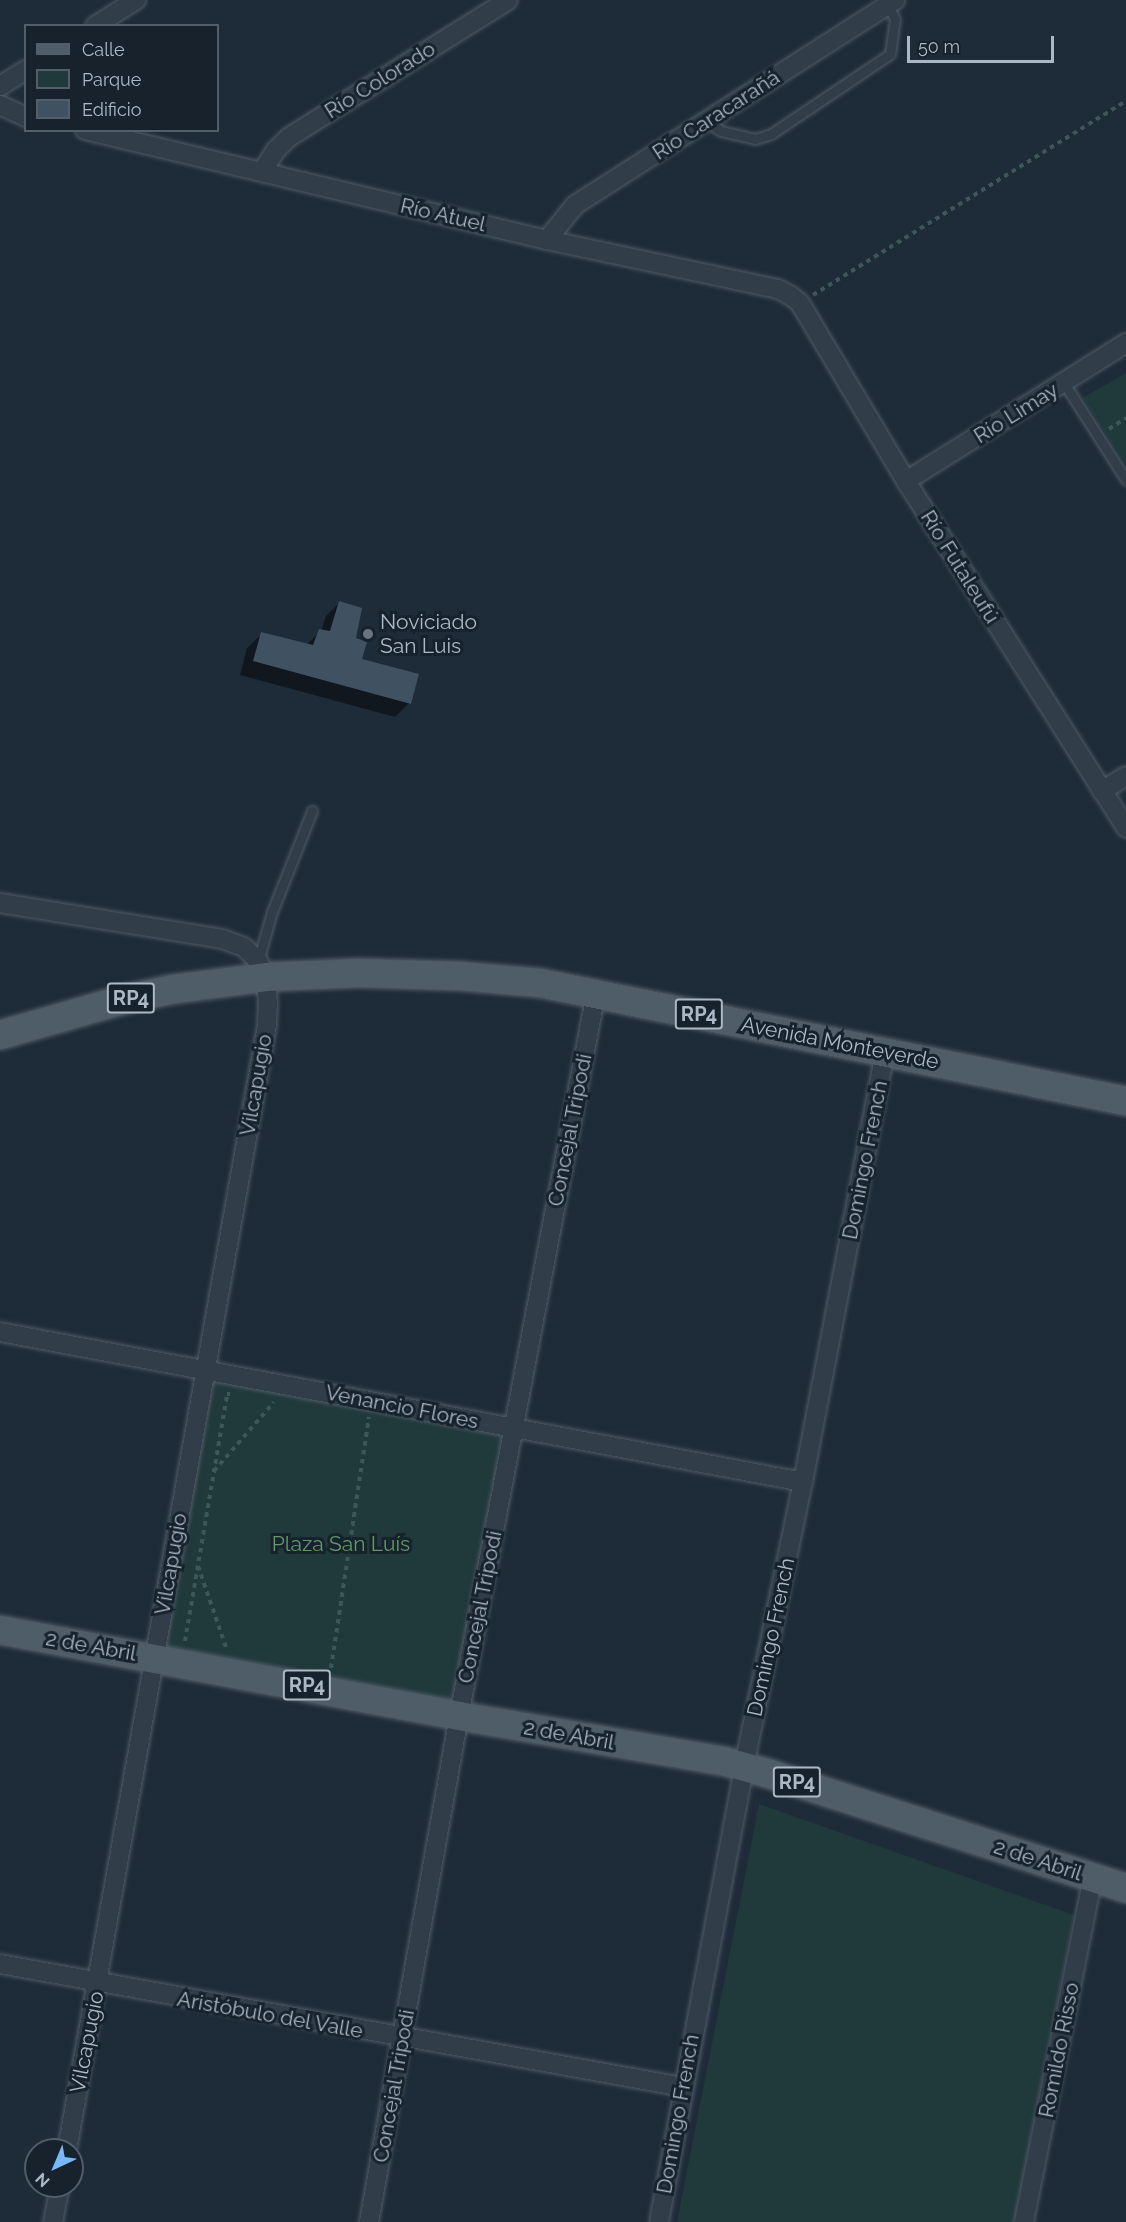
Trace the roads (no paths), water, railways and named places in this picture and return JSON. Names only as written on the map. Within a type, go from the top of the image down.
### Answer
[{"type":"main road","name":"Avenida Monteverde","points":[[262,969],[459,976],[540,983],[1126,1101]]},
{"type":"main road","name":"RP4","points":[[0,1035],[174,989],[262,969]]},
{"type":"main road","name":"2 de Abril","points":[[0,1630],[459,1716],[744,1766],[1126,1888]]},
{"type":"street","points":[[98,24],[136,0]]},
{"type":"street","name":"Río Colorado","points":[[262,172],[276,150],[289,137],[508,0]]},
{"type":"street","name":"Río Caracarañá","points":[[547,240],[575,205],[892,2]]},
{"type":"street","points":[[0,86],[24,71]]},
{"type":"street","points":[[0,105],[24,116]]},
{"type":"street","name":"Río Atuel","points":[[93,132],[547,240],[778,289],[800,303]]},
{"type":"street","name":"Río Futaleufú","points":[[800,303],[906,482],[1126,828]]},
{"type":"street","name":"Río Limay","points":[[906,482],[1126,344]]},
{"type":"street","points":[[1102,791],[1126,776]]},
{"type":"street","points":[[0,903],[222,939],[244,947],[262,969]]},
{"type":"street","name":"Vilcapugio","points":[[69,2138],[267,1025],[262,969]]},
{"type":"street","name":"Concejal Tripodi","points":[[369,2222],[459,1716],[596,993]]},
{"type":"street","name":"Domingo French","points":[[659,2222],[744,1766],[803,1482],[885,1052]]},
{"type":"street","name":"Venancio Flores","points":[[0,1332],[205,1370],[370,1410],[514,1428],[803,1482]]},
{"type":"street","name":"Romildo Risso","points":[[1024,2222],[1093,1877]]},
{"type":"street","name":"Aristóbulo del Valle","points":[[0,1964],[98,1984],[683,2087]]},
{"type":"street","points":[[54,2222],[58,2198]]},
{"type":"lane","points":[[706,121],[721,131],[755,139],[771,134],[890,54],[895,19],[892,2]]},
{"type":"lane","points":[[1064,383],[1126,480]]},
{"type":"lane","points":[[262,969],[272,912],[312,811]]},
{"type":"place","name":"Noviciado San Luis","points":[[368,634]]},
{"type":"park label","name":"Plaza San Luís","points":[[341,1544]]}]
